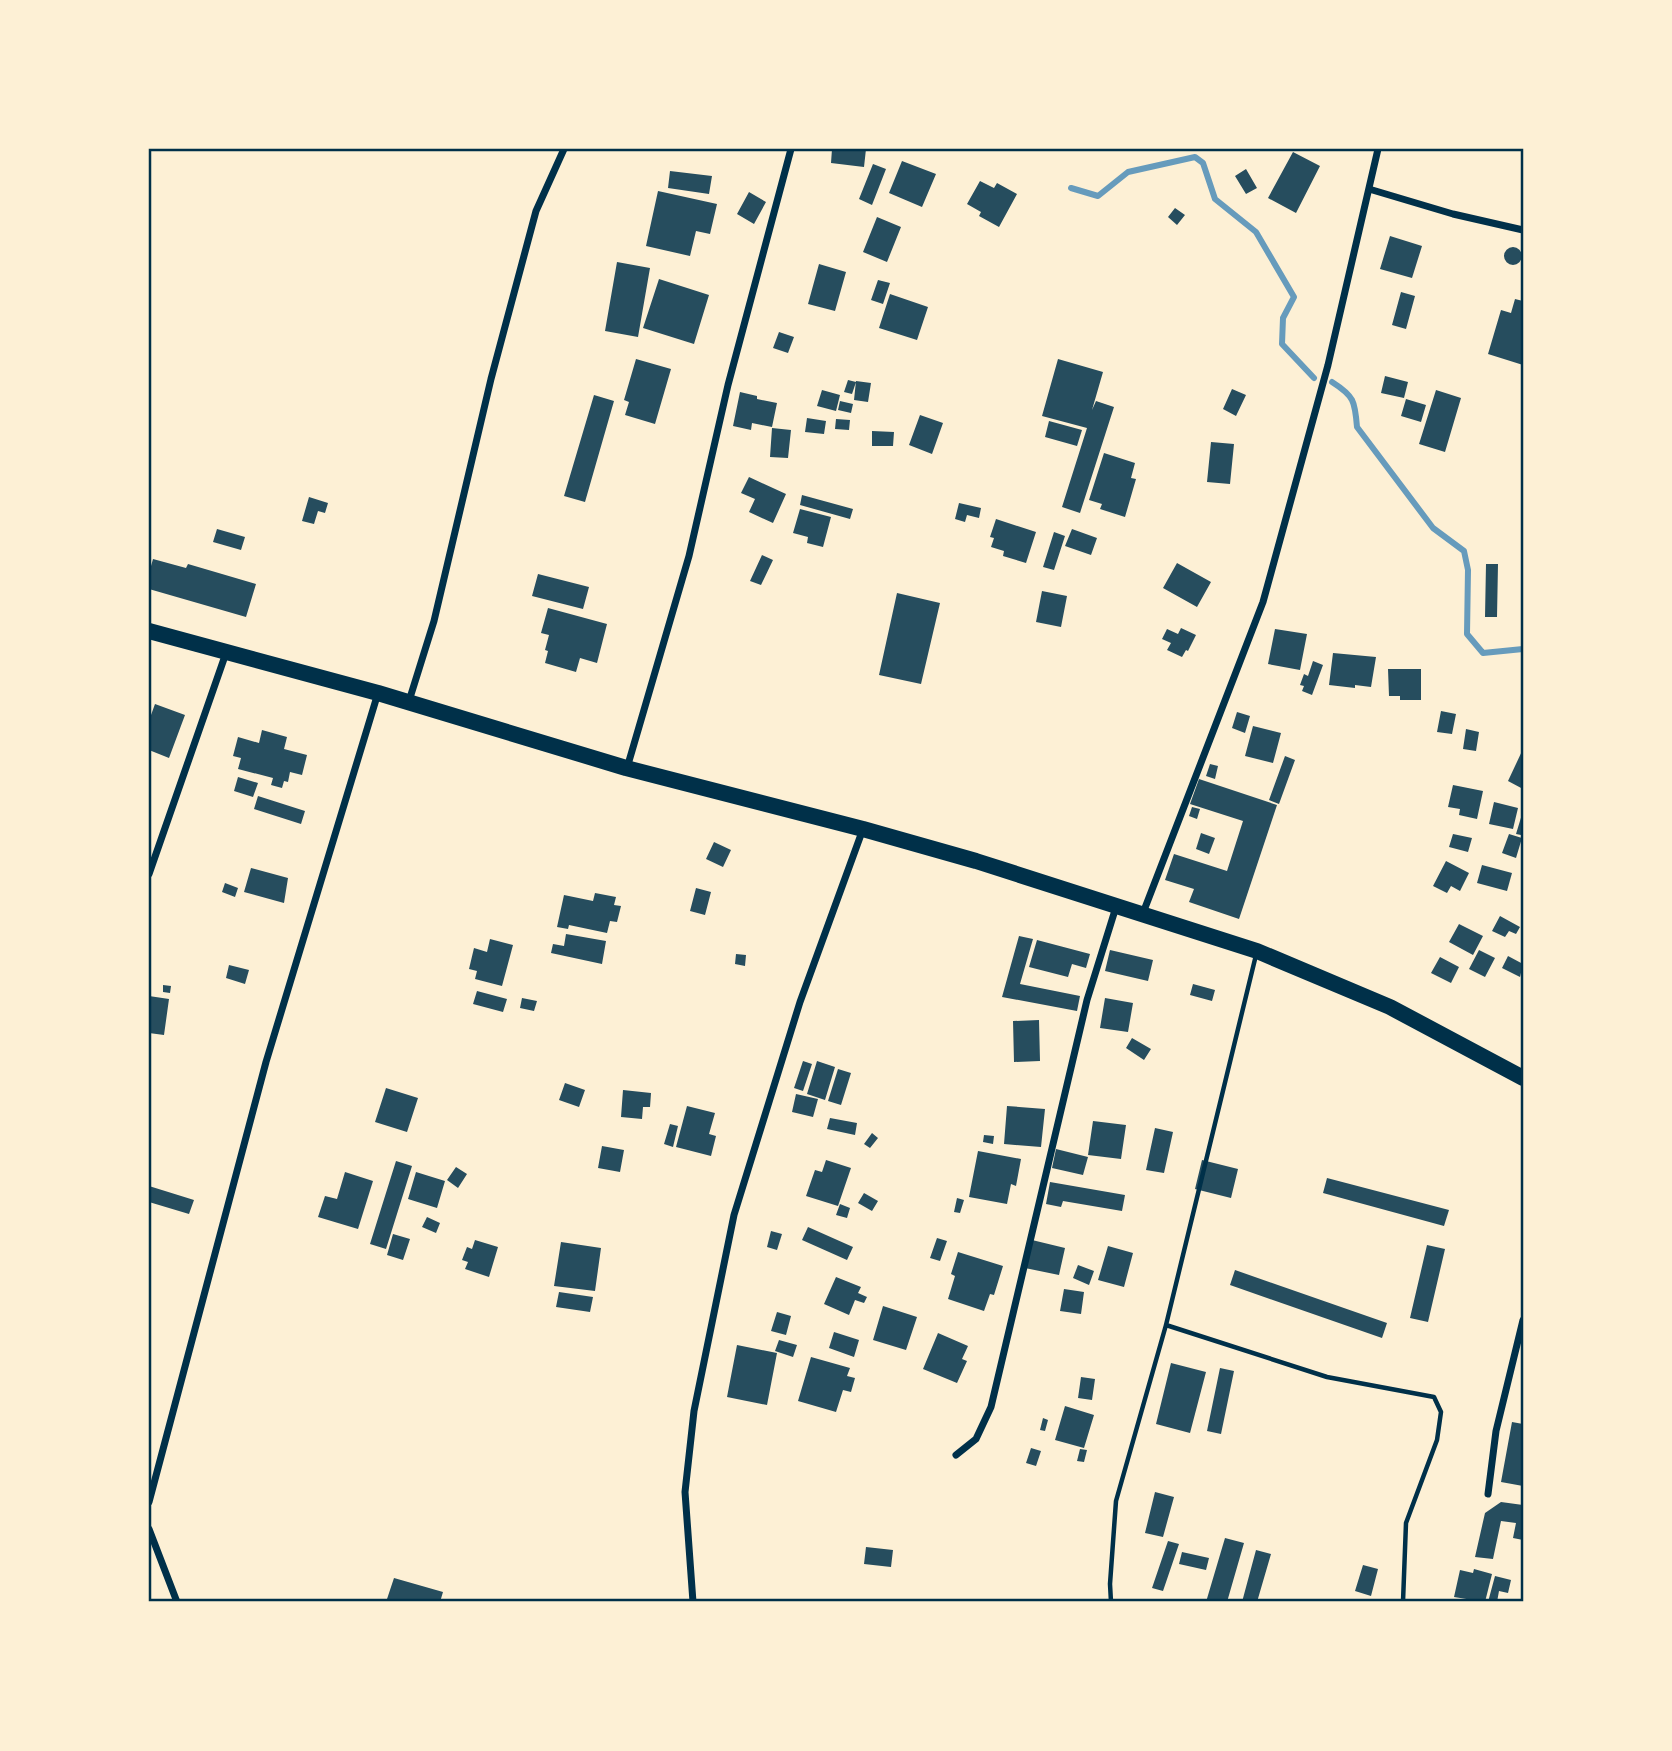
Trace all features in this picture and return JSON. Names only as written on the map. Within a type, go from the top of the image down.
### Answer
[{"type":"main road","points":[[149,631],[408,701],[626,768],[976,861],[1257,951],[1390,1007],[1523,1078]]},
{"type":"street","points":[[408,701],[434,621],[491,379],[536,211],[564,149]]},
{"type":"street","points":[[626,768],[689,556],[728,385],[791,149]]},
{"type":"street","points":[[1143,914],[1263,602],[1328,365],[1378,149]]},
{"type":"street","points":[[1369,189],[1453,214],[1523,230]]},
{"type":"street","points":[[149,874],[226,652]]},
{"type":"street","points":[[149,1502],[266,1062],[378,693]]},
{"type":"street","points":[[693,1602],[684,1492],[694,1411],[734,1215],[800,1002],[863,829]]},
{"type":"street","points":[[956,1455],[976,1439],[991,1407],[1081,1024],[1116,907]]},
{"type":"street","points":[[1488,1494],[1496,1432],[1523,1320]]},
{"type":"street","points":[[149,1529],[177,1602]]},
{"type":"lane","points":[[1111,1602],[1116,1501],[1166,1325],[1257,951]]},
{"type":"lane","points":[[1166,1325],[1327,1377],[1434,1397],[1441,1412],[1437,1440],[1406,1522],[1403,1602]]},
{"type":"building","points":[[832,149],[866,149],[864,167],[831,163]]},
{"type":"building","points":[[1293,152],[1320,166],[1296,213],[1268,198]]},
{"type":"building","points":[[902,161],[936,174],[922,207],[889,193]]},
{"type":"building","points":[[873,164],[886,169],[872,205],[859,199]]},
{"type":"building","points":[[1246,169],[1257,188],[1246,194],[1235,176]]},
{"type":"building","points":[[670,171],[712,176],[709,194],[668,188]]},
{"type":"building","points":[[980,181],[994,188],[997,183],[1017,194],[999,227],[979,216],[981,212],[967,204]]},
{"type":"building","points":[[658,191],[717,204],[710,234],[696,231],[690,256],[646,246]]},
{"type":"building","points":[[749,192],[766,202],[754,224],[737,214]]},
{"type":"building","points":[[1175,208],[1185,215],[1177,225],[1168,217]]},
{"type":"building","points":[[877,217],[901,227],[887,262],[863,252]]},
{"type":"building","points":[[1390,236],[1422,246],[1412,278],[1380,269]]},
{"type":"building","points":[[1513,247],[1521,252],[1522,256],[1517,264],[1513,265],[1505,260],[1504,256],[1509,248]]},
{"type":"building","points":[[617,262],[650,268],[638,337],[605,331]]},
{"type":"building","points":[[819,264],[846,272],[835,311],[808,304]]},
{"type":"building","points":[[659,279],[709,295],[694,344],[643,328]]},
{"type":"building","points":[[878,280],[890,283],[883,304],[871,300]]},
{"type":"building","points":[[1401,292],[1415,296],[1406,329],[1392,325]]},
{"type":"building","points":[[890,294],[928,307],[917,340],[879,328]]},
{"type":"building","points":[[1515,299],[1523,301],[1523,365],[1488,354],[1501,310],[1511,313]]},
{"type":"building","points":[[779,332],[794,337],[788,353],[773,348]]},
{"type":"building","points":[[636,359],[671,369],[655,424],[625,415],[629,402],[624,400]]},
{"type":"building","points":[[1058,359],[1103,372],[1092,410],[1096,401],[1114,407],[1080,513],[1062,507],[1087,428],[1042,416]]},
{"type":"building","points":[[1385,376],[1408,382],[1404,398],[1381,393]]},
{"type":"building","points":[[848,380],[856,382],[852,394],[844,392]]},
{"type":"building","points":[[856,381],[871,383],[868,402],[854,400]]},
{"type":"building","points":[[1232,389],[1246,395],[1236,416],[1223,409]]},
{"type":"building","points":[[822,390],[840,395],[836,411],[817,406]]},
{"type":"building","points":[[1436,390],[1461,398],[1445,452],[1419,444]]},
{"type":"building","points":[[740,392],[777,403],[772,427],[752,423],[751,430],[733,426]]},
{"type":"building","points":[[594,395],[614,401],[585,502],[564,496]]},
{"type":"building","points":[[1406,399],[1426,405],[1421,422],[1401,416]]},
{"type":"building","points":[[840,401],[853,404],[851,413],[838,410]]},
{"type":"building","points":[[920,415],[943,423],[932,454],[909,445]]},
{"type":"building","points":[[807,418],[826,421],[824,434],[805,432]]},
{"type":"building","points":[[836,419],[850,420],[849,430],[835,429]]},
{"type":"building","points":[[1049,421],[1082,430],[1077,446],[1045,437]]},
{"type":"building","points":[[772,428],[791,430],[788,458],[770,457]]},
{"type":"building","points":[[872,431],[894,432],[893,446],[872,446]]},
{"type":"building","points":[[1211,442],[1234,444],[1230,484],[1207,482]]},
{"type":"building","points":[[1104,453],[1135,463],[1131,478],[1136,479],[1125,517],[1100,509],[1102,504],[1089,500]]},
{"type":"building","points":[[749,477],[786,494],[773,523],[749,512],[755,499],[741,493]]},
{"type":"building","points":[[802,495],[853,509],[850,519],[800,505]]},
{"type":"building","points":[[309,497],[328,503],[325,513],[318,511],[314,524],[302,521]]},
{"type":"building","points":[[959,503],[981,508],[979,518],[967,515],[965,522],[955,519]]},
{"type":"building","points":[[800,509],[831,517],[823,547],[807,543],[808,537],[793,533]]},
{"type":"building","points":[[996,519],[1036,532],[1026,563],[1003,556],[1004,551],[991,547],[994,538],[990,537]]},
{"type":"building","points":[[217,529],[245,537],[241,550],[213,542]]},
{"type":"building","points":[[1072,529],[1097,538],[1091,555],[1065,546]]},
{"type":"building","points":[[1054,532],[1065,536],[1054,570],[1043,567]]},
{"type":"building","points":[[762,555],[773,560],[761,585],[750,581]]},
{"type":"building","points":[[153,559],[186,568],[188,564],[256,584],[246,617],[149,589],[149,573]]},
{"type":"building","points":[[1177,563],[1211,582],[1197,607],[1163,588]]},
{"type":"building","points":[[1486,564],[1498,564],[1497,617],[1485,617]]},
{"type":"building","points":[[538,574],[589,587],[583,609],[532,596]]},
{"type":"building","points":[[1042,591],[1067,596],[1061,627],[1036,622]]},
{"type":"building","points":[[897,593],[940,603],[921,684],[879,675]]},
{"type":"building","points":[[548,608],[607,624],[597,663],[580,658],[576,672],[545,663],[549,635],[541,633]]},
{"type":"building","points":[[1181,628],[1196,635],[1182,657],[1167,650],[1171,643],[1162,639],[1167,629],[1178,634]]},
{"type":"building","points":[[1275,629],[1307,634],[1300,670],[1268,664]]},
{"type":"building","points":[[1333,653],[1376,657],[1371,687],[1329,685]]},
{"type":"building","points":[[1313,661],[1323,665],[1312,695],[1302,691],[1304,686],[1300,685],[1304,674],[1308,676]]},
{"type":"building","points":[[1388,669],[1421,669],[1421,700],[1400,700],[1400,696],[1389,696]]},
{"type":"building","points":[[155,704],[185,715],[169,758],[149,750],[149,714],[151,715]]},
{"type":"building","points":[[1441,711],[1456,714],[1452,734],[1437,732]]},
{"type":"building","points":[[1237,712],[1250,716],[1245,733],[1232,728]]},
{"type":"building","points":[[1253,726],[1281,733],[1273,763],[1245,756]]},
{"type":"building","points":[[1466,729],[1479,732],[1476,751],[1463,749]]},
{"type":"building","points":[[262,730],[287,737],[284,749],[307,755],[302,775],[290,772],[288,782],[284,781],[282,788],[271,785],[273,778],[238,769],[241,758],[233,756],[238,737],[259,743]]},
{"type":"building","points":[[1523,749],[1523,789],[1508,781]]},
{"type":"building","points":[[1285,756],[1295,760],[1279,804],[1269,800]]},
{"type":"building","points":[[1210,764],[1218,766],[1215,779],[1206,776]]},
{"type":"building","points":[[238,777],[258,783],[253,797],[234,791]]},
{"type":"building","points":[[1199,779],[1277,805],[1239,919],[1189,902],[1194,889],[1165,880],[1174,854],[1227,871],[1243,821],[1190,804]]},
{"type":"building","points":[[1453,785],[1483,791],[1477,819],[1459,815],[1460,809],[1448,807]]},
{"type":"building","points":[[258,796],[305,811],[301,824],[254,809]]},
{"type":"building","points":[[1494,802],[1518,808],[1513,829],[1489,824]]},
{"type":"building","points":[[1192,807],[1200,809],[1197,819],[1189,816]]},
{"type":"building","points":[[1523,811],[1523,827],[1521,835],[1516,834]]},
{"type":"building","points":[[1201,833],[1215,838],[1209,854],[1196,849]]},
{"type":"building","points":[[1453,834],[1472,838],[1468,852],[1449,847]]},
{"type":"building","points":[[1509,834],[1522,838],[1516,858],[1502,853]]},
{"type":"building","points":[[714,842],[731,850],[723,867],[706,859]]},
{"type":"building","points":[[1446,861],[1469,873],[1460,891],[1451,886],[1447,893],[1433,886]]},
{"type":"building","points":[[1482,865],[1512,873],[1507,891],[1477,883]]},
{"type":"building","points":[[251,868],[288,878],[284,903],[244,892]]},
{"type":"building","points":[[225,883],[238,888],[235,897],[222,892]]},
{"type":"building","points":[[696,888],[711,892],[705,915],[690,911]]},
{"type":"building","points":[[595,893],[616,897],[614,905],[621,906],[617,922],[610,921],[607,933],[569,925],[568,929],[557,927],[564,895],[593,901]]},
{"type":"building","points":[[1500,916],[1520,927],[1516,934],[1509,931],[1505,937],[1492,931]]},
{"type":"building","points":[[1459,924],[1483,936],[1473,955],[1449,942]]},
{"type":"building","points":[[566,934],[606,941],[602,964],[551,953],[553,944],[564,946]]},
{"type":"building","points":[[1019,936],[1033,939],[1020,984],[1080,996],[1077,1011],[1002,997]]},
{"type":"building","points":[[490,939],[513,945],[502,986],[475,979],[477,971],[469,969],[474,948],[487,952]]},
{"type":"building","points":[[1037,940],[1090,954],[1086,968],[1072,964],[1068,977],[1029,967]]},
{"type":"building","points":[[1110,950],[1153,960],[1148,981],[1105,971]]},
{"type":"building","points":[[1479,950],[1495,958],[1485,977],[1469,969]]},
{"type":"building","points":[[736,954],[746,955],[745,966],[735,964]]},
{"type":"building","points":[[1508,956],[1523,964],[1520,977],[1502,968]]},
{"type":"building","points":[[1440,957],[1459,967],[1451,983],[1431,973]]},
{"type":"building","points":[[229,965],[249,970],[245,984],[226,978]]},
{"type":"building","points":[[1193,984],[1215,990],[1212,1001],[1190,995]]},
{"type":"building","points":[[163,985],[171,986],[170,993],[163,992]]},
{"type":"building","points":[[477,991],[507,999],[503,1012],[473,1004]]},
{"type":"building","points":[[149,996],[169,999],[164,1035],[149,1033]]},
{"type":"building","points":[[522,998],[537,1001],[534,1011],[520,1008]]},
{"type":"building","points":[[1105,998],[1133,1003],[1128,1032],[1100,1028]]},
{"type":"building","points":[[1039,1020],[1040,1061],[1014,1062],[1013,1021]]},
{"type":"building","points":[[1132,1038],[1151,1049],[1144,1060],[1126,1048]]},
{"type":"building","points":[[803,1061],[812,1064],[803,1091],[794,1088]]},
{"type":"building","points":[[817,1061],[835,1067],[825,1100],[807,1094]]},
{"type":"building","points":[[838,1069],[851,1073],[841,1105],[828,1101]]},
{"type":"building","points":[[565,1083],[585,1090],[579,1107],[559,1100]]},
{"type":"building","points":[[386,1088],[418,1098],[407,1132],[375,1122]]},
{"type":"building","points":[[623,1090],[651,1093],[650,1107],[643,1107],[642,1119],[621,1117]]},
{"type":"building","points":[[796,1094],[818,1099],[813,1117],[792,1112]]},
{"type":"building","points":[[687,1106],[715,1113],[709,1134],[716,1136],[711,1156],[676,1147]]},
{"type":"building","points":[[1007,1106],[1045,1109],[1041,1147],[1004,1144]]},
{"type":"building","points":[[830,1118],[857,1123],[855,1135],[827,1129]]},
{"type":"building","points":[[1093,1121],[1126,1125],[1121,1159],[1088,1155]]},
{"type":"building","points":[[670,1124],[678,1126],[673,1147],[664,1144]]},
{"type":"building","points":[[1155,1128],[1173,1132],[1164,1173],[1146,1170]]},
{"type":"building","points":[[872,1133],[878,1138],[870,1148],[864,1144]]},
{"type":"building","points":[[984,1135],[994,1136],[993,1144],[983,1142]]},
{"type":"building","points":[[602,1146],[624,1150],[620,1172],[598,1168]]},
{"type":"building","points":[[1056,1149],[1088,1157],[1083,1175],[1052,1168]]},
{"type":"building","points":[[978,1151],[1021,1159],[1016,1186],[1011,1184],[1007,1204],[969,1197]]},
{"type":"building","points":[[826,1160],[851,1168],[838,1206],[806,1196],[815,1170],[822,1172]]},
{"type":"building","points":[[1202,1160],[1238,1169],[1231,1198],[1195,1189]]},
{"type":"building","points":[[396,1161],[412,1166],[386,1249],[370,1244]]},
{"type":"building","points":[[456,1167],[467,1174],[458,1188],[447,1180]]},
{"type":"building","points":[[345,1172],[373,1181],[358,1229],[318,1217],[325,1196],[337,1199]]},
{"type":"building","points":[[416,1172],[445,1181],[437,1208],[408,1199]]},
{"type":"building","points":[[1327,1178],[1449,1210],[1444,1226],[1323,1193]]},
{"type":"building","points":[[1050,1182],[1125,1195],[1122,1211],[1063,1201],[1061,1207],[1046,1204]]},
{"type":"building","points":[[149,1186],[194,1200],[189,1214],[149,1202]]},
{"type":"building","points":[[864,1193],[878,1201],[872,1211],[858,1203]]},
{"type":"building","points":[[957,1198],[964,1200],[960,1213],[954,1212]]},
{"type":"building","points":[[840,1204],[850,1208],[847,1218],[836,1215]]},
{"type":"building","points":[[427,1217],[440,1223],[436,1233],[422,1227]]},
{"type":"building","points":[[808,1227],[853,1247],[847,1260],[802,1240]]},
{"type":"building","points":[[771,1231],[782,1234],[777,1250],[767,1247]]},
{"type":"building","points":[[393,1234],[410,1239],[403,1260],[387,1255]]},
{"type":"building","points":[[937,1238],[947,1241],[940,1261],[930,1258]]},
{"type":"building","points":[[475,1240],[498,1247],[489,1277],[465,1269],[468,1262],[462,1260],[467,1247],[472,1249]]},
{"type":"building","points":[[1032,1240],[1065,1248],[1059,1275],[1025,1268]]},
{"type":"building","points":[[561,1242],[601,1248],[595,1291],[554,1286]]},
{"type":"building","points":[[1427,1245],[1445,1249],[1428,1322],[1410,1318]]},
{"type":"building","points":[[1108,1246],[1133,1253],[1124,1287],[1098,1280]]},
{"type":"building","points":[[958,1252],[1003,1266],[994,1295],[990,1294],[984,1311],[948,1299],[955,1276],[951,1274]]},
{"type":"building","points":[[1078,1265],[1094,1271],[1089,1285],[1073,1278]]},
{"type":"building","points":[[1235,1270],[1387,1323],[1382,1338],[1230,1285]]},
{"type":"building","points":[[836,1277],[861,1287],[858,1293],[867,1297],[864,1303],[855,1300],[849,1315],[824,1304]]},
{"type":"building","points":[[1064,1289],[1084,1292],[1081,1314],[1060,1311]]},
{"type":"building","points":[[559,1292],[593,1297],[590,1312],[556,1307]]},
{"type":"building","points":[[883,1306],[917,1317],[906,1350],[873,1340]]},
{"type":"building","points":[[777,1312],[791,1316],[786,1335],[771,1331]]},
{"type":"building","points":[[834,1332],[859,1340],[854,1357],[829,1348]]},
{"type":"building","points":[[938,1333],[968,1346],[962,1359],[967,1361],[957,1383],[923,1369]]},
{"type":"building","points":[[779,1340],[797,1345],[793,1357],[775,1351]]},
{"type":"building","points":[[737,1345],[777,1353],[767,1405],[727,1397]]},
{"type":"building","points":[[811,1357],[850,1368],[847,1376],[855,1378],[851,1392],[843,1390],[836,1412],[798,1401]]},
{"type":"building","points":[[1171,1363],[1206,1372],[1190,1433],[1156,1424]]},
{"type":"building","points":[[1220,1368],[1234,1371],[1221,1434],[1207,1431]]},
{"type":"building","points":[[1081,1377],[1095,1379],[1092,1400],[1078,1398]]},
{"type":"building","points":[[1065,1406],[1094,1415],[1084,1448],[1055,1440]]},
{"type":"building","points":[[1043,1418],[1048,1420],[1045,1431],[1040,1430]]},
{"type":"building","points":[[1512,1422],[1523,1424],[1523,1486],[1501,1482]]},
{"type":"building","points":[[1031,1448],[1041,1451],[1036,1466],[1026,1463]]},
{"type":"building","points":[[1080,1449],[1087,1450],[1084,1462],[1077,1461]]},
{"type":"building","points":[[1155,1492],[1174,1497],[1163,1537],[1145,1533]]},
{"type":"building","points":[[1501,1502],[1523,1505],[1523,1540],[1513,1538],[1516,1523],[1501,1521],[1493,1559],[1475,1557],[1485,1513]]},
{"type":"building","points":[[1225,1538],[1244,1543],[1227,1602],[1206,1602]]},
{"type":"building","points":[[1168,1541],[1179,1544],[1163,1591],[1152,1588]]},
{"type":"building","points":[[866,1547],[893,1550],[891,1567],[864,1564]]},
{"type":"building","points":[[1256,1550],[1271,1554],[1257,1602],[1242,1602]]},
{"type":"building","points":[[1182,1552],[1209,1558],[1206,1570],[1179,1564]]},
{"type":"building","points":[[1363,1565],[1378,1569],[1371,1596],[1355,1591]]},
{"type":"building","points":[[1474,1569],[1492,1574],[1485,1602],[1454,1597],[1460,1570],[1473,1573]]},
{"type":"building","points":[[1495,1576],[1511,1580],[1508,1593],[1499,1591],[1497,1602],[1488,1602]]},
{"type":"building","points":[[394,1578],[443,1592],[440,1602],[386,1602]]},
{"type":"waterway","points":[[1071,188],[1098,196],[1128,172],[1195,157],[1203,163],[1215,199],[1256,232],[1294,297],[1283,318],[1282,344],[1314,378]]},
{"type":"waterway","points":[[1332,382],[1352,400],[1357,427],[1433,528],[1464,551],[1468,570],[1467,634],[1483,653],[1523,649]]}]
